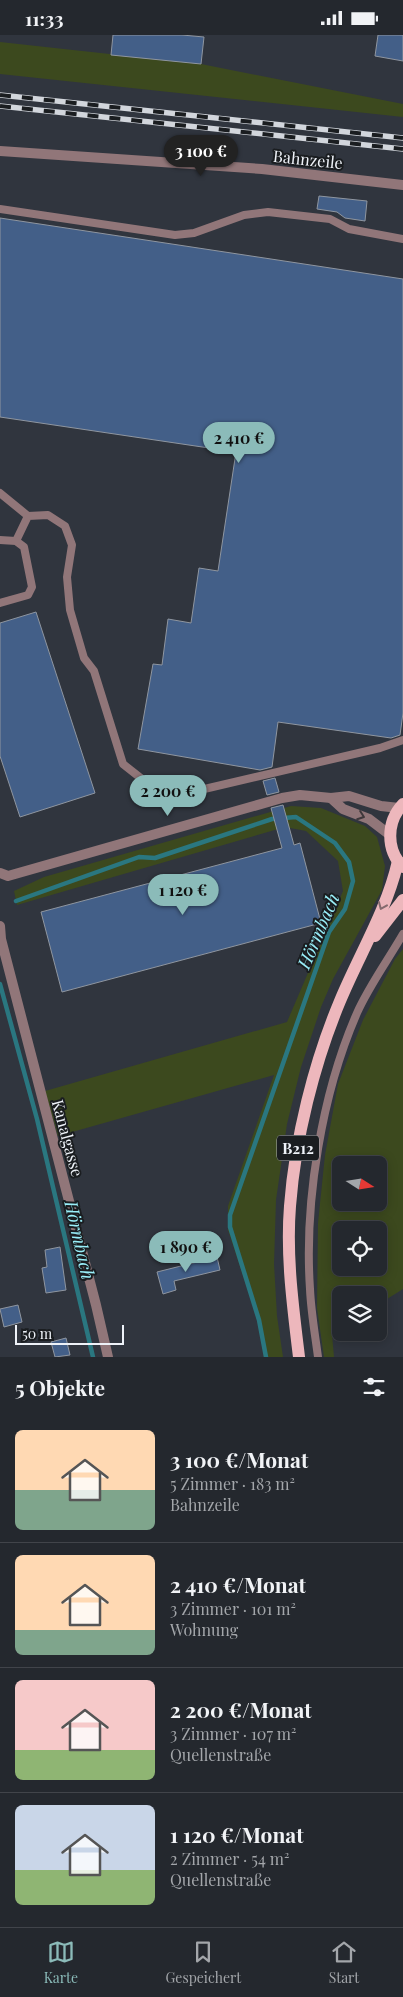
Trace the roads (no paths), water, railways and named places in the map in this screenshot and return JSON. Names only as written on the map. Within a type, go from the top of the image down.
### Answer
[{"type":"main road","points":[[390,835],[392,821],[401,806]]},
{"type":"main road","name":"B212","points":[[299,1357],[290,1280],[290,1207],[302,1125],[319,1060],[336,1009],[364,950],[400,864],[392,849],[390,835]]},
{"type":"main road","name":"B212","points":[[364,950],[403,900]]},
{"type":"street","name":"Bahnzeile","points":[[0,151],[262,169],[403,185]]},
{"type":"street","points":[[0,873],[8,876],[282,798],[300,795],[331,798],[348,796],[381,806],[401,806]]},
{"type":"street","points":[[331,798],[342,809],[369,819],[390,835]]},
{"type":"street","name":"Kanalgasse","points":[[0,926],[0,939],[108,1357]]},
{"type":"lane","points":[[0,209],[175,235],[194,233],[244,215],[268,212],[330,219],[349,229],[403,239]]},
{"type":"lane","points":[[0,493],[28,516],[48,515],[65,526],[72,545],[67,577],[70,610],[84,658],[94,671],[123,764],[166,798],[380,748],[403,740]]},
{"type":"lane","points":[[16,541],[28,516]]},
{"type":"lane","points":[[0,540],[16,541],[24,547],[32,587],[28,595],[0,603]]},
{"type":"lane","points":[[318,1357],[310,1289],[309,1236],[316,1166],[327,1103],[340,1056],[358,1011],[403,934]]},
{"type":"waterway","name":"Hörmbach","points":[[16,901],[139,857],[155,858],[272,819],[296,817],[335,843],[349,862],[353,881],[345,909],[329,932],[230,1215],[230,1227],[259,1320],[266,1357]]},
{"type":"waterway","name":"Hörmbach","points":[[0,984],[37,1119],[93,1357]]},
{"type":"railway","points":[[0,95],[403,138]]},
{"type":"railway","points":[[0,106],[403,149]]}]
